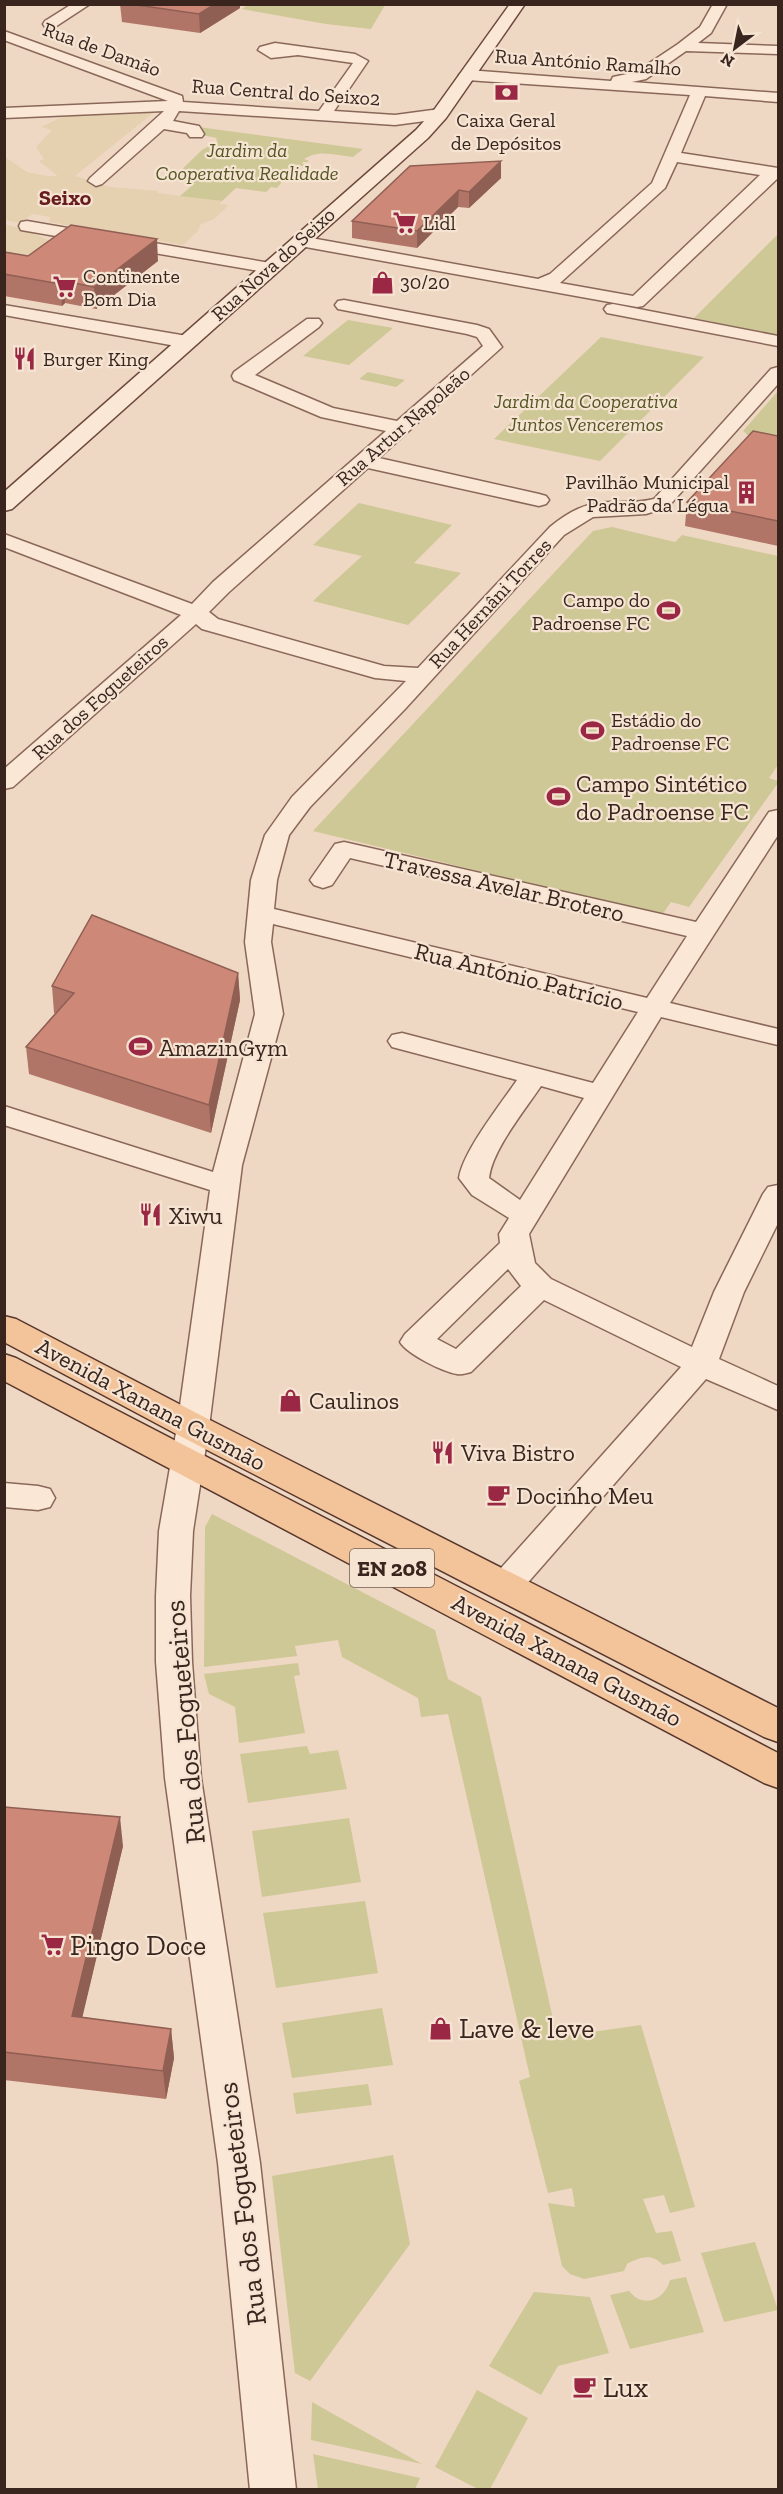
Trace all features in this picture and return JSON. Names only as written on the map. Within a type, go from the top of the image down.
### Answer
[{"type":"main road","name":"Rua Nova do Seixo","points":[[4,504],[422,134],[440,114],[518,4]]},
{"type":"main road","name":"Avenida Xanana Gusmão","points":[[4,1327],[190,1445],[467,1606],[778,1772]]},
{"type":"main road","name":"Avenida Xanana Gusmão","points":[[4,1366],[190,1445],[505,1586],[778,1726]]},
{"type":"street","points":[[50,24],[83,4]]},
{"type":"street","points":[[647,81],[683,47],[706,30],[720,4]]},
{"type":"street","name":"Rua de Damão","points":[[4,35],[176,98],[177,101],[168,116]]},
{"type":"street","points":[[683,47],[778,50]]},
{"type":"street","points":[[298,51],[355,57],[361,61],[323,116]]},
{"type":"street","name":"Rua António Ramalho","points":[[467,75],[600,83],[647,81],[700,91],[778,96]]},
{"type":"street","points":[[540,284],[556,278],[659,185],[700,91]]},
{"type":"street","name":"Rua Central do Seixo2","points":[[168,116],[205,107],[395,120],[440,114]]},
{"type":"street","points":[[4,113],[168,116],[195,131],[196,134]]},
{"type":"street","points":[[96,181],[168,116]]},
{"type":"street","name":"Rua Central do Seixo2","points":[[395,120],[409,124],[422,134]]},
{"type":"street","points":[[733,153],[777,169]]},
{"type":"street","points":[[671,156],[777,169]]},
{"type":"street","points":[[300,241],[637,302],[777,169]]},
{"type":"street","points":[[27,226],[270,268]]},
{"type":"street","points":[[581,302],[778,341]]},
{"type":"street","name":"Rua Artur Napoleão","points":[[196,613],[221,587],[493,347],[483,333],[471,329],[344,305]]},
{"type":"street","points":[[4,310],[187,342]]},
{"type":"street","points":[[313,323],[241,376],[328,413],[401,428]]},
{"type":"street","name":"Rua Hernâni Torres","points":[[260,913],[266,868],[277,835],[301,802],[571,519],[600,508],[642,508],[661,503],[778,373]]},
{"type":"street","points":[[720,437],[744,442]]},
{"type":"street","points":[[364,461],[539,500]]},
{"type":"street","points":[[4,540],[196,613],[210,624],[383,673],[424,675]]},
{"type":"street","name":"Rua dos Fogueteiros","points":[[4,782],[196,613]]},
{"type":"street","points":[[383,673],[392,687],[396,704]]},
{"type":"street","points":[[778,817],[652,1008],[602,1094],[514,1234],[516,1255],[527,1276],[540,1286],[778,1399]]},
{"type":"street","name":"Travessa Avelar Brotero","points":[[323,880],[344,849],[701,931]]},
{"type":"street","name":"Rua dos Fogueteiros","points":[[260,913],[258,942],[269,1014],[228,1165],[227,1186],[176,1531],[173,1596],[174,1662],[183,1778],[239,2163],[273,2490]]},
{"type":"street","name":"Rua António Patrício","points":[[260,913],[778,1037]]},
{"type":"street","points":[[402,1041],[602,1094]]},
{"type":"street","points":[[526,1215],[484,1190],[474,1179],[473,1173],[482,1155],[534,1076]]},
{"type":"street","points":[[4,1114],[146,1162],[227,1186]]},
{"type":"street","points":[[505,1586],[640,1436],[701,1364],[729,1292],[778,1194]]},
{"type":"street","points":[[515,1245],[416,1342],[460,1364],[540,1286]]},
{"type":"street","points":[[4,1495],[38,1497]]},
{"type":"shaded area","points":[[158,109],[75,176],[110,187],[158,191],[157,193],[222,201],[220,204],[229,205],[214,219],[201,224],[197,232],[183,245],[49,222],[50,217],[33,214],[19,223],[5,220],[5,157],[27,172],[58,176],[39,161],[44,159],[36,147],[52,130],[41,127],[62,117],[63,113]]},
{"type":"shaded area","points":[[4,224],[23,229],[53,242],[43,251],[5,266]]},
{"type":"green space","points":[[249,4],[385,5],[371,29],[326,24],[242,9]]},
{"type":"green space","name":"Jardim da Cooperativa Realidade","points":[[191,126],[363,149],[353,157],[327,154],[309,156],[304,159],[309,161],[303,162],[302,164],[305,164],[287,174],[292,176],[285,178],[277,188],[271,187],[266,192],[236,188],[222,201],[180,196],[195,183],[167,179],[173,178],[202,150],[218,141],[217,138],[201,135]]},
{"type":"green space","points":[[778,234],[778,335],[694,318]]},
{"type":"green space","points":[[348,320],[393,328],[349,365],[303,356]]},
{"type":"green space","name":"Jardim da Cooperativa Juntos Venceremos","points":[[601,337],[704,357],[600,461],[494,439]]},
{"type":"green space","points":[[368,372],[405,380],[396,387],[359,379]]},
{"type":"green space","points":[[778,391],[778,443],[751,438],[743,431]]},
{"type":"green space","points":[[359,503],[452,525],[414,563],[461,573],[408,625],[313,601],[362,556],[313,545]]},
{"type":"green space","name":"Estádio do Padroense FC","points":[[612,527],[675,542],[682,535],[778,556],[778,765],[769,778],[778,783],[689,907],[671,902],[662,915],[313,831],[593,531]]},
{"type":"green space","points":[[212,1514],[435,1630],[448,1679],[481,1697],[557,2037],[641,2025],[695,2207],[670,2213],[664,2195],[643,2199],[656,2233],[672,2231],[681,2261],[663,2265],[655,2259],[641,2258],[627,2264],[624,2271],[584,2279],[570,2274],[562,2266],[548,2203],[575,2207],[572,2188],[548,2193],[519,2081],[530,2077],[448,1714],[421,1717],[418,1698],[342,1657],[338,1640],[295,1646],[297,1656],[204,1667],[205,1527]]},
{"type":"green space","points":[[298,1663],[300,1675],[294,1676],[305,1733],[239,1743],[235,1707],[209,1694],[204,1674]]},
{"type":"green space","points":[[307,1746],[310,1754],[338,1750],[347,1789],[248,1803],[240,1754]]},
{"type":"green space","points":[[349,1818],[361,1882],[262,1897],[252,1831]]},
{"type":"green space","points":[[365,1901],[378,1973],[276,1988],[263,1913]]},
{"type":"green space","points":[[382,2008],[393,2065],[292,2078],[282,2023]]},
{"type":"green space","points":[[368,2084],[372,2105],[296,2114],[293,2093]]},
{"type":"green space","points":[[393,2155],[410,2244],[310,2381],[295,2373],[272,2176]]},
{"type":"green space","points":[[755,2242],[778,2310],[724,2322],[701,2253]]},
{"type":"green space","points":[[686,2277],[704,2332],[630,2349],[610,2295],[629,2291],[641,2300],[653,2300],[663,2293],[670,2280]]},
{"type":"green space","points":[[534,2292],[590,2297],[609,2353],[558,2366],[541,2395],[489,2366]]},
{"type":"green space","points":[[477,2390],[528,2418],[490,2489],[478,2489],[435,2467]]},
{"type":"green space","points":[[312,2402],[422,2464],[311,2440]]},
{"type":"green space","points":[[313,2454],[420,2478],[415,2489],[318,2489]]},
{"type":"building","points":[[130,4],[215,4],[199,14]]},
{"type":"building","points":[[501,161],[469,192],[459,190],[417,231],[352,221],[410,166]]},
{"type":"building","points":[[71,225],[157,239],[94,287],[64,281],[60,284],[4,274],[4,252],[28,256]]},
{"type":"building","name":"Pavilhão Municipal Padrão da Légua","points":[[753,431],[778,436],[778,521],[687,502]]},
{"type":"building","name":"AmazinGym","points":[[92,915],[238,973],[209,1105],[26,1047],[74,993],[52,986]]},
{"type":"building","name":"Pingo Doce","points":[[4,1807],[120,1817],[72,2016],[171,2029],[163,2071],[4,2052]]},
{"type":"place","name":"Caixa Geral de Depósitos","points":[[506,92]]},
{"type":"place","name":"Lidl","points":[[405,223]]},
{"type":"place","name":"30/20","points":[[382,282]]},
{"type":"place","name":"Continente Bom Dia","points":[[65,287]]},
{"type":"place","name":"Burger King","points":[[25,359]]},
{"type":"place","name":"Pavilhão Municipal Padrão da Légua","points":[[747,493]]},
{"type":"place","name":"Campo do Padroense FC","points":[[668,611]]},
{"type":"place","name":"Estádio do Padroense FC","points":[[593,731]]},
{"type":"place","name":"Campo Sintético do Padroense FC","points":[[558,797]]},
{"type":"place","name":"AmazinGym","points":[[141,1047]]},
{"type":"place","name":"Xiwu","points":[[151,1215]]},
{"type":"place","name":"Caulinos","points":[[291,1400]]},
{"type":"place","name":"Viva Bistro","points":[[443,1452]]},
{"type":"place","name":"Docinho Meu","points":[[498,1495]]},
{"type":"place","name":"Pingo Doce","points":[[52,1945]]},
{"type":"place","name":"Lave & leve","points":[[441,2028]]},
{"type":"place","name":"Lux","points":[[585,2387]]},
{"type":"district","name":"Seixo","points":[[65,197]]}]
